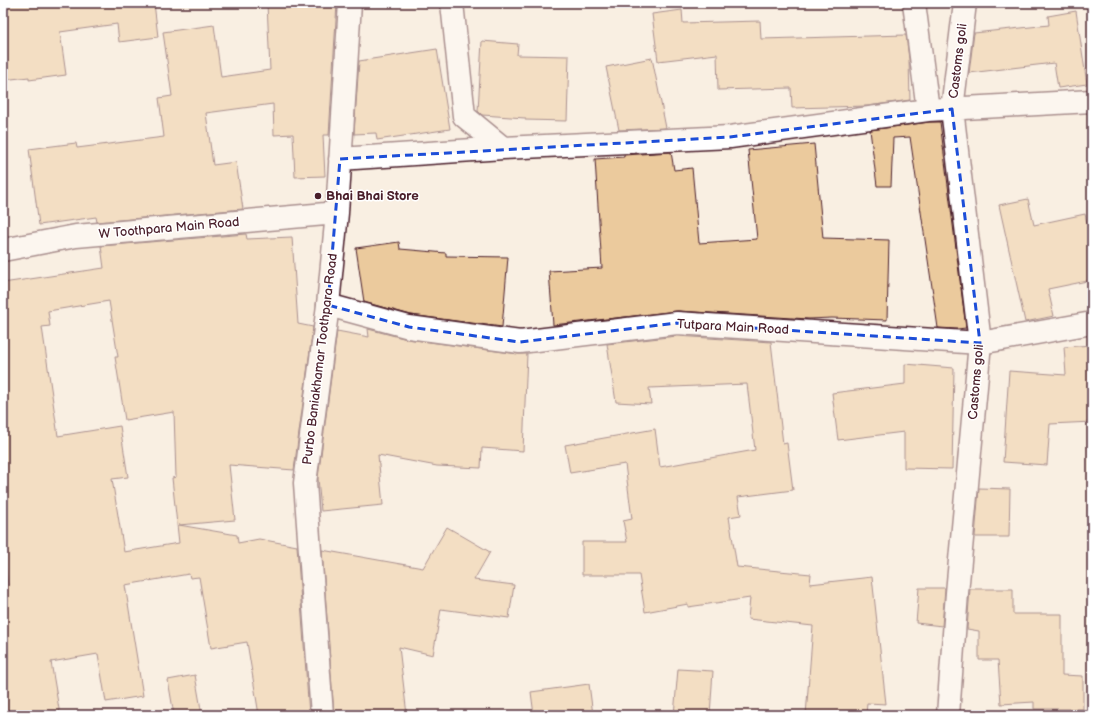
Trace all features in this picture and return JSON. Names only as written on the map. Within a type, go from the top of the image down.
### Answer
[{"type":"street","name":"Purbo Baniakhamar Toothpara Road","points":[[322,715],[305,483],[328,305],[337,213],[350,3]]},
{"type":"street","points":[[452,3],[464,116],[504,148]]},
{"type":"street","points":[[914,3],[928,110]]},
{"type":"street","name":"Castoms goli","points":[[948,715],[957,593],[980,343],[952,109],[965,3]]},
{"type":"street","points":[[340,159],[504,148],[730,137],[928,110],[1092,101]]},
{"type":"street","name":"W Toothpara Main Road","points":[[3,250],[76,236],[337,213]]},
{"type":"street","name":"Tutpara Main Road","points":[[328,305],[409,327],[520,342],[677,323],[980,343],[1092,324]]},
{"type":"highlighted area","points":[[952,109],[980,343],[677,323],[520,342],[409,327],[328,305],[340,159],[730,137]]},
{"type":"building","points":[[3,3],[154,3],[158,37],[119,42],[117,24],[60,32],[66,75],[29,80],[29,77],[3,80]]},
{"type":"building","points":[[267,3],[337,3],[329,135],[323,135],[325,176],[295,177],[293,134],[274,135],[273,104],[206,113],[213,165],[236,162],[243,209],[97,222],[96,217],[39,225],[29,149],[76,143],[77,148],[164,137],[159,98],[172,96],[163,32],[214,25],[221,77],[270,70]]},
{"type":"building","points":[[682,10],[683,23],[760,21],[761,39],[906,35],[909,59],[910,100],[868,106],[792,108],[791,88],[718,90],[717,54],[658,61],[652,14]]},
{"type":"building","points":[[1076,11],[1087,84],[1058,88],[1054,63],[969,73],[974,33],[1049,25],[1048,16]]},
{"type":"building","points":[[482,41],[518,44],[517,55],[569,56],[567,121],[525,120],[525,118],[482,115],[478,111]]},
{"type":"building","points":[[437,49],[450,129],[377,140],[376,133],[354,134],[359,61]]},
{"type":"building","points":[[652,58],[666,128],[619,130],[606,67]]},
{"type":"building","points":[[929,122],[940,122],[966,328],[938,328],[910,137],[893,138],[891,186],[877,186],[870,130]]},
{"type":"building","points":[[814,144],[823,238],[889,240],[887,320],[832,318],[809,319],[678,311],[553,325],[549,271],[602,268],[595,159],[624,157],[624,155],[671,152],[674,170],[692,168],[699,243],[757,239],[748,150]]},
{"type":"building","points":[[1028,199],[1034,225],[1085,214],[1092,246],[1092,280],[1048,289],[1054,316],[1025,322],[999,205]]},
{"type":"building","points":[[246,234],[247,239],[292,237],[298,324],[313,327],[294,470],[229,465],[235,520],[179,525],[237,535],[238,543],[259,539],[297,546],[309,715],[259,715],[247,642],[211,648],[199,577],[190,578],[189,574],[125,585],[143,696],[106,702],[98,654],[51,662],[60,715],[3,715],[3,586],[8,585],[3,549],[3,283],[104,268],[101,246]],"holes":[[[109,301],[118,357],[115,357],[125,420],[174,412],[176,477],[172,478],[179,543],[124,552],[112,479],[128,477],[120,426],[58,436],[42,327],[50,326],[48,311]]]},
{"type":"building","points":[[399,242],[400,249],[446,253],[446,256],[508,257],[502,327],[411,315],[364,302],[356,248]]},
{"type":"building","points":[[368,329],[407,339],[527,354],[523,451],[482,448],[481,468],[437,466],[378,455],[383,505],[321,511],[318,478],[337,331],[369,337]]},
{"type":"building","points":[[677,336],[771,342],[783,444],[787,443],[793,490],[738,497],[741,515],[729,517],[737,567],[811,574],[810,584],[872,577],[886,704],[867,703],[866,715],[806,715],[813,626],[748,619],[750,598],[688,607],[688,604],[645,612],[639,575],[582,575],[582,542],[627,542],[623,521],[632,519],[625,464],[570,473],[565,445],[655,429],[660,467],[755,450],[747,384],[649,388],[651,404],[616,402],[607,344]]},
{"type":"building","points":[[1092,345],[1092,422],[1050,424],[1047,465],[1003,462],[1009,371],[1066,375],[1064,347]]},
{"type":"building","points":[[905,364],[954,368],[952,469],[904,468],[904,432],[838,440],[832,393],[905,384]]},
{"type":"building","points":[[979,488],[1010,489],[1009,537],[975,537]]},
{"type":"building","points":[[447,527],[490,552],[474,580],[514,585],[509,618],[441,609],[433,655],[399,647],[407,715],[334,715],[322,550],[423,568]]},
{"type":"building","points":[[919,588],[945,588],[942,626],[916,623]]},
{"type":"building","points":[[970,589],[1013,589],[1013,614],[1062,614],[1062,675],[1083,676],[1083,709],[1034,709],[1034,702],[1001,704],[998,660],[979,660],[979,631],[967,629]]},
{"type":"building","points":[[678,669],[713,671],[710,715],[674,715]]},
{"type":"building","points":[[195,675],[202,715],[174,715],[168,680]]},
{"type":"building","points":[[589,684],[593,715],[534,715],[531,692]]},
{"type":"place","name":"Bhai Bhai Store","points":[[318,196]]}]
